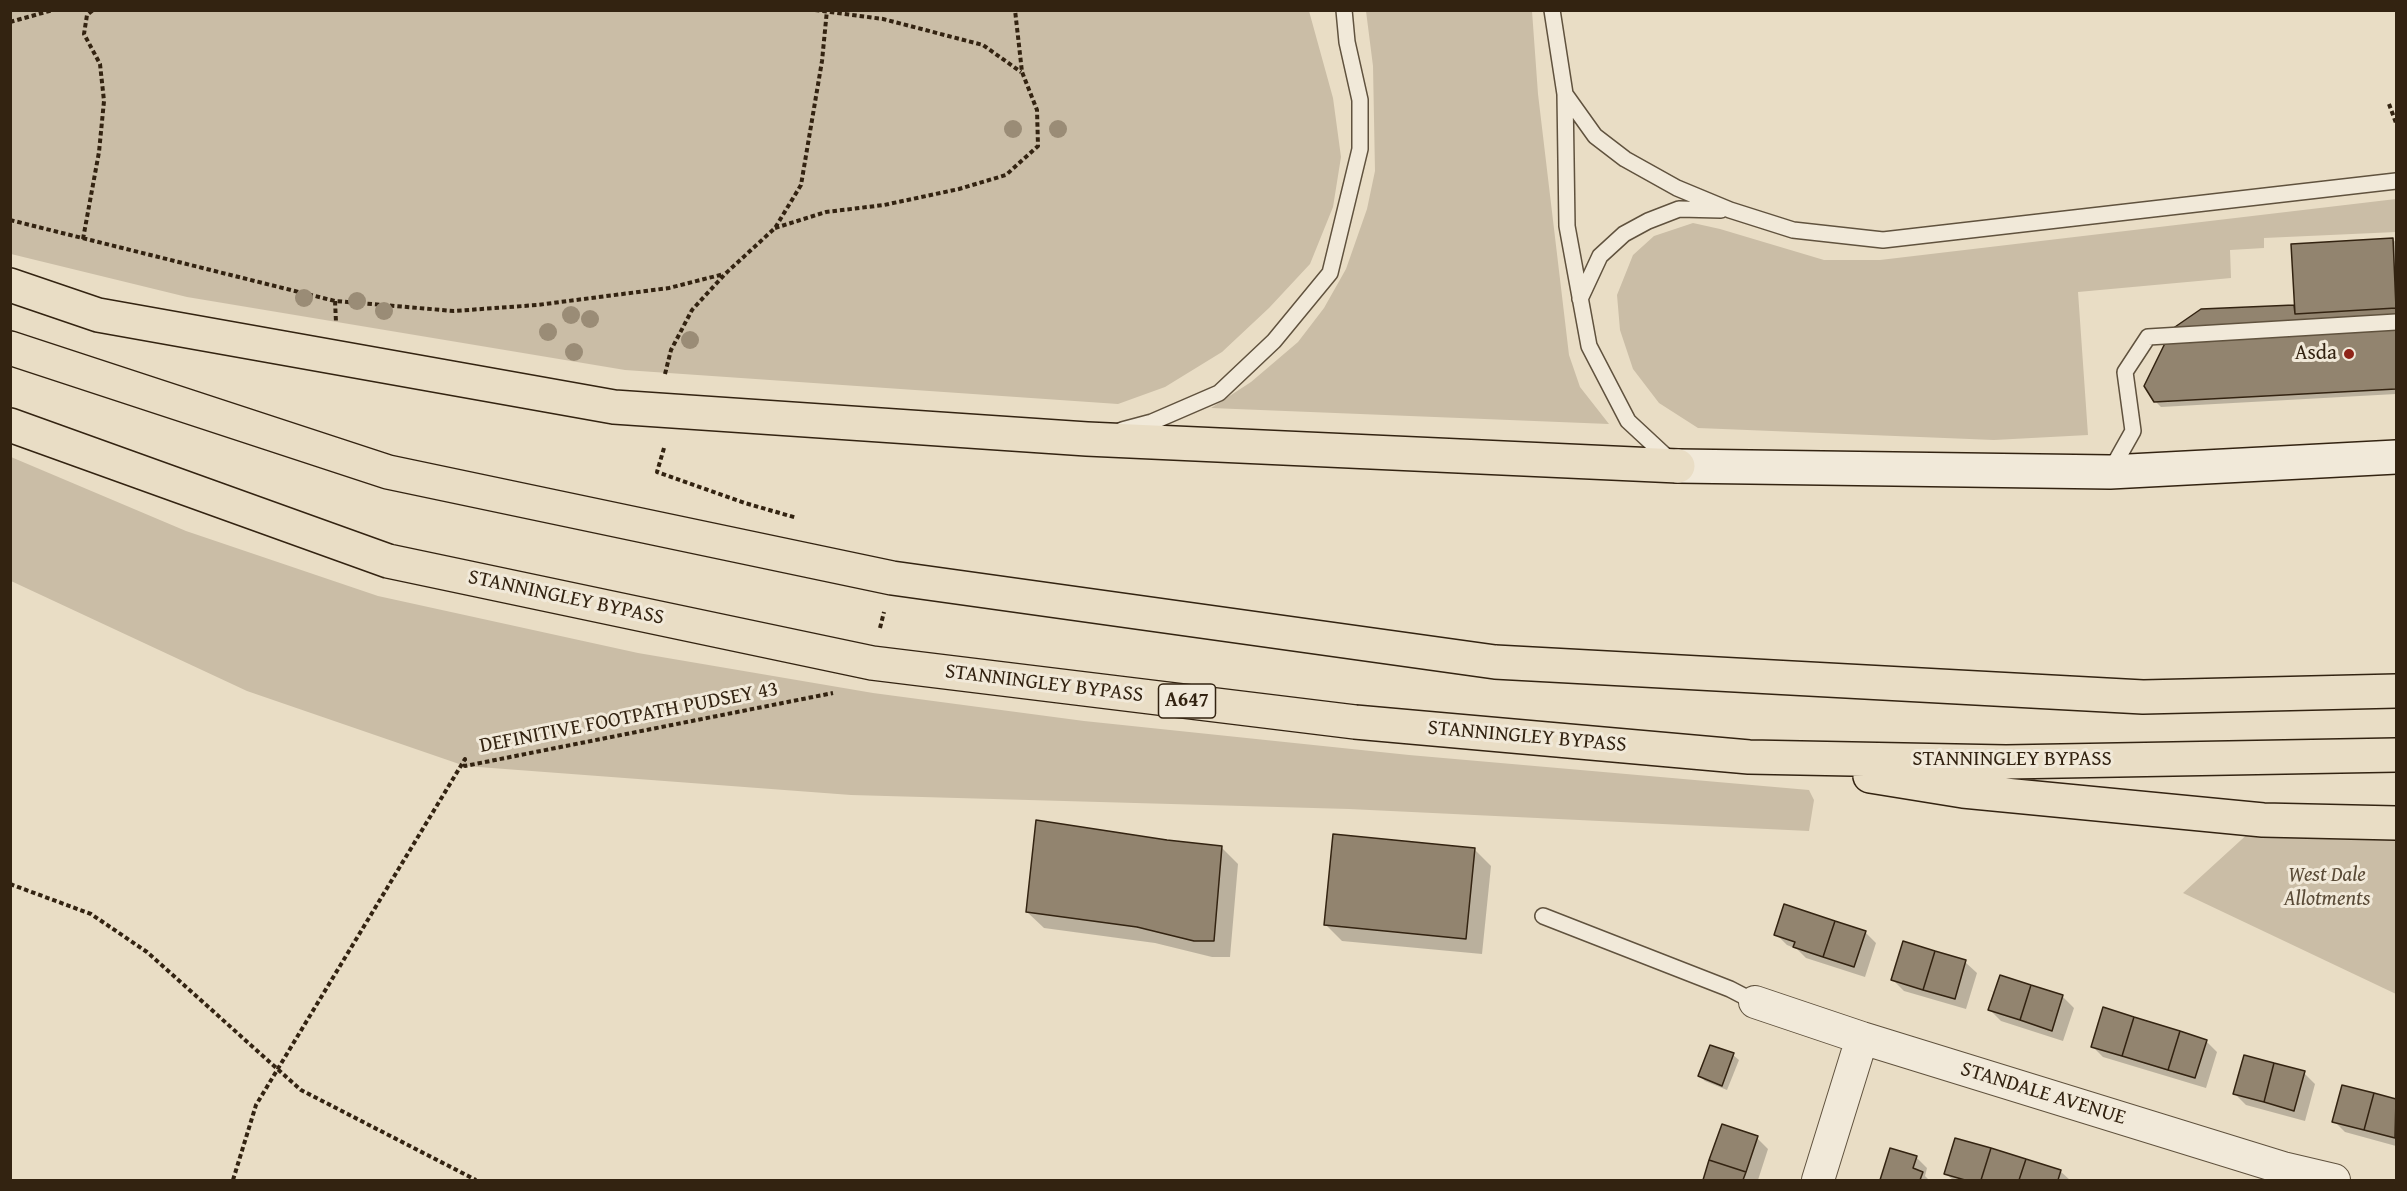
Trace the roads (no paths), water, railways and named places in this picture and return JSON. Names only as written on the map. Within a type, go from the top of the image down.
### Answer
[{"type":"highway","points":[[10,285],[98,315],[603,405],[661,424],[1087,439],[1678,466]]},
{"type":"highway","points":[[10,348],[388,472],[891,578],[1495,662],[2143,697],[2397,691]]},
{"type":"highway","name":"STANNINGLEY BYPASS","points":[[10,425],[388,561],[872,663],[1355,722],[1749,757],[2006,762],[2397,755]]},
{"type":"highway","points":[[1749,757],[1974,792],[2263,820],[2397,823]]},
{"type":"main road","points":[[1678,466],[2110,472],[2397,456]]},
{"type":"street","name":"STANDALE AVENUE","points":[[1755,1002],[1862,1038],[2283,1168],[2334,1180]]},
{"type":"street","points":[[1818,1180],[1862,1038]]},
{"type":"lane","points":[[1335,10],[1347,42]]},
{"type":"lane","points":[[1087,439],[1152,422],[1219,393],[1274,341],[1330,273],[1360,149],[1360,100],[1347,42],[1344,10]]},
{"type":"lane","points":[[1552,10],[1565,94],[1567,226],[1589,346],[1628,421],[1657,450],[1678,466]]},
{"type":"lane","points":[[1565,94],[1595,136],[1625,159],[1677,188],[1730,210],[1793,230],[1883,240],[2397,181]]},
{"type":"lane","points":[[1580,298],[1600,256],[1624,234],[1648,221],[1679,209],[1730,210]]},
{"type":"lane","points":[[2110,472],[2133,431],[2125,372],[2148,337],[2397,322]]},
{"type":"lane","points":[[1543,916],[1730,989],[1755,1002]]},
{"type":"place","name":"Asda","points":[[2349,354]]},
{"type":"park label","name":"West Dale Allotments","points":[[2327,888]]}]
